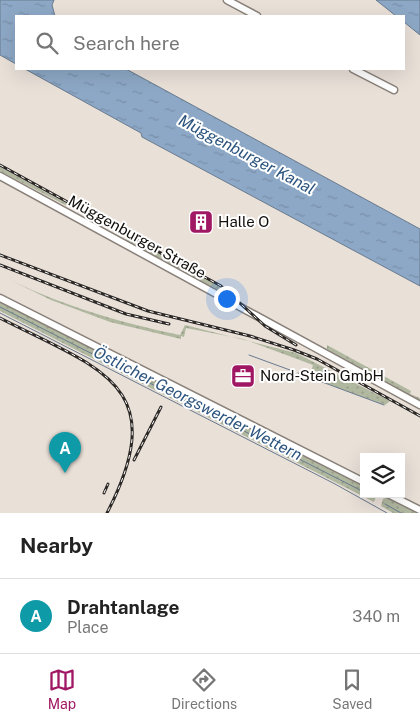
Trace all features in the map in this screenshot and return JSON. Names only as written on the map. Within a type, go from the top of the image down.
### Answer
[{"type":"street","points":[[227,0],[255,15]]},
{"type":"street","points":[[355,70],[394,90]]},
{"type":"street","name":"Müggenburger Straße","points":[[0,176],[420,405]]},
{"type":"street","points":[[0,298],[360,480]]},
{"type":"street","points":[[396,498],[420,510]]},
{"type":"green space","points":[[0,167],[71,206],[71,208],[0,171]]},
{"type":"green space","points":[[126,236],[221,288],[233,298],[126,240]]},
{"type":"green space","points":[[0,275],[43,295],[133,324],[180,335],[185,325],[232,337],[186,328],[184,337],[181,336],[181,339],[110,322],[51,300]]},
{"type":"green space","points":[[0,301],[360,483],[360,495],[0,311]]},
{"type":"green space","points":[[248,341],[296,353],[390,401],[385,405],[309,377],[313,365]]},
{"type":"green space","points":[[327,345],[411,391],[410,394],[420,398],[420,400],[327,349]]},
{"type":"green space","points":[[366,498],[376,498],[374,502]]},
{"type":"green space","points":[[389,498],[418,513],[393,513],[381,506],[383,499]]},
{"type":"water","points":[[0,0],[54,0],[52,5],[55,15],[15,15],[15,63],[0,55]]},
{"type":"water","points":[[376,0],[420,0],[420,35],[405,23],[405,15],[395,15]]},
{"type":"water","name":"Müggenburger Kanal","points":[[27,70],[128,70],[420,229],[420,286],[142,137],[141,133]]},
{"type":"waterway","points":[[0,307],[360,490]]},
{"type":"waterway","name":"Östlicher Georgswerder Wettern","points":[[0,313],[335,484],[387,513]]},
{"type":"waterway","points":[[249,355],[290,370]]},
{"type":"waterway","points":[[298,373],[384,405]]},
{"type":"waterway","points":[[385,504],[401,513]]},
{"type":"railway","points":[[0,165],[221,286],[265,326],[296,345]]},
{"type":"railway","points":[[0,255],[148,311],[250,336],[294,350],[317,359],[420,416]]},
{"type":"railway","points":[[0,265],[126,314],[169,324]]},
{"type":"railway","points":[[0,318],[68,352],[95,368],[116,387],[129,408],[132,436],[125,470],[107,513]]},
{"type":"railway","points":[[134,460],[161,407]]},
{"type":"railway","points":[[104,493],[108,484]]},
{"type":"place","name":"Halle O","points":[[201,222]]},
{"type":"place","name":"Nord-Stein GmbH","points":[[243,376]]},
{"type":"place","name":"Drahtanlage","points":[[65,473]]}]
